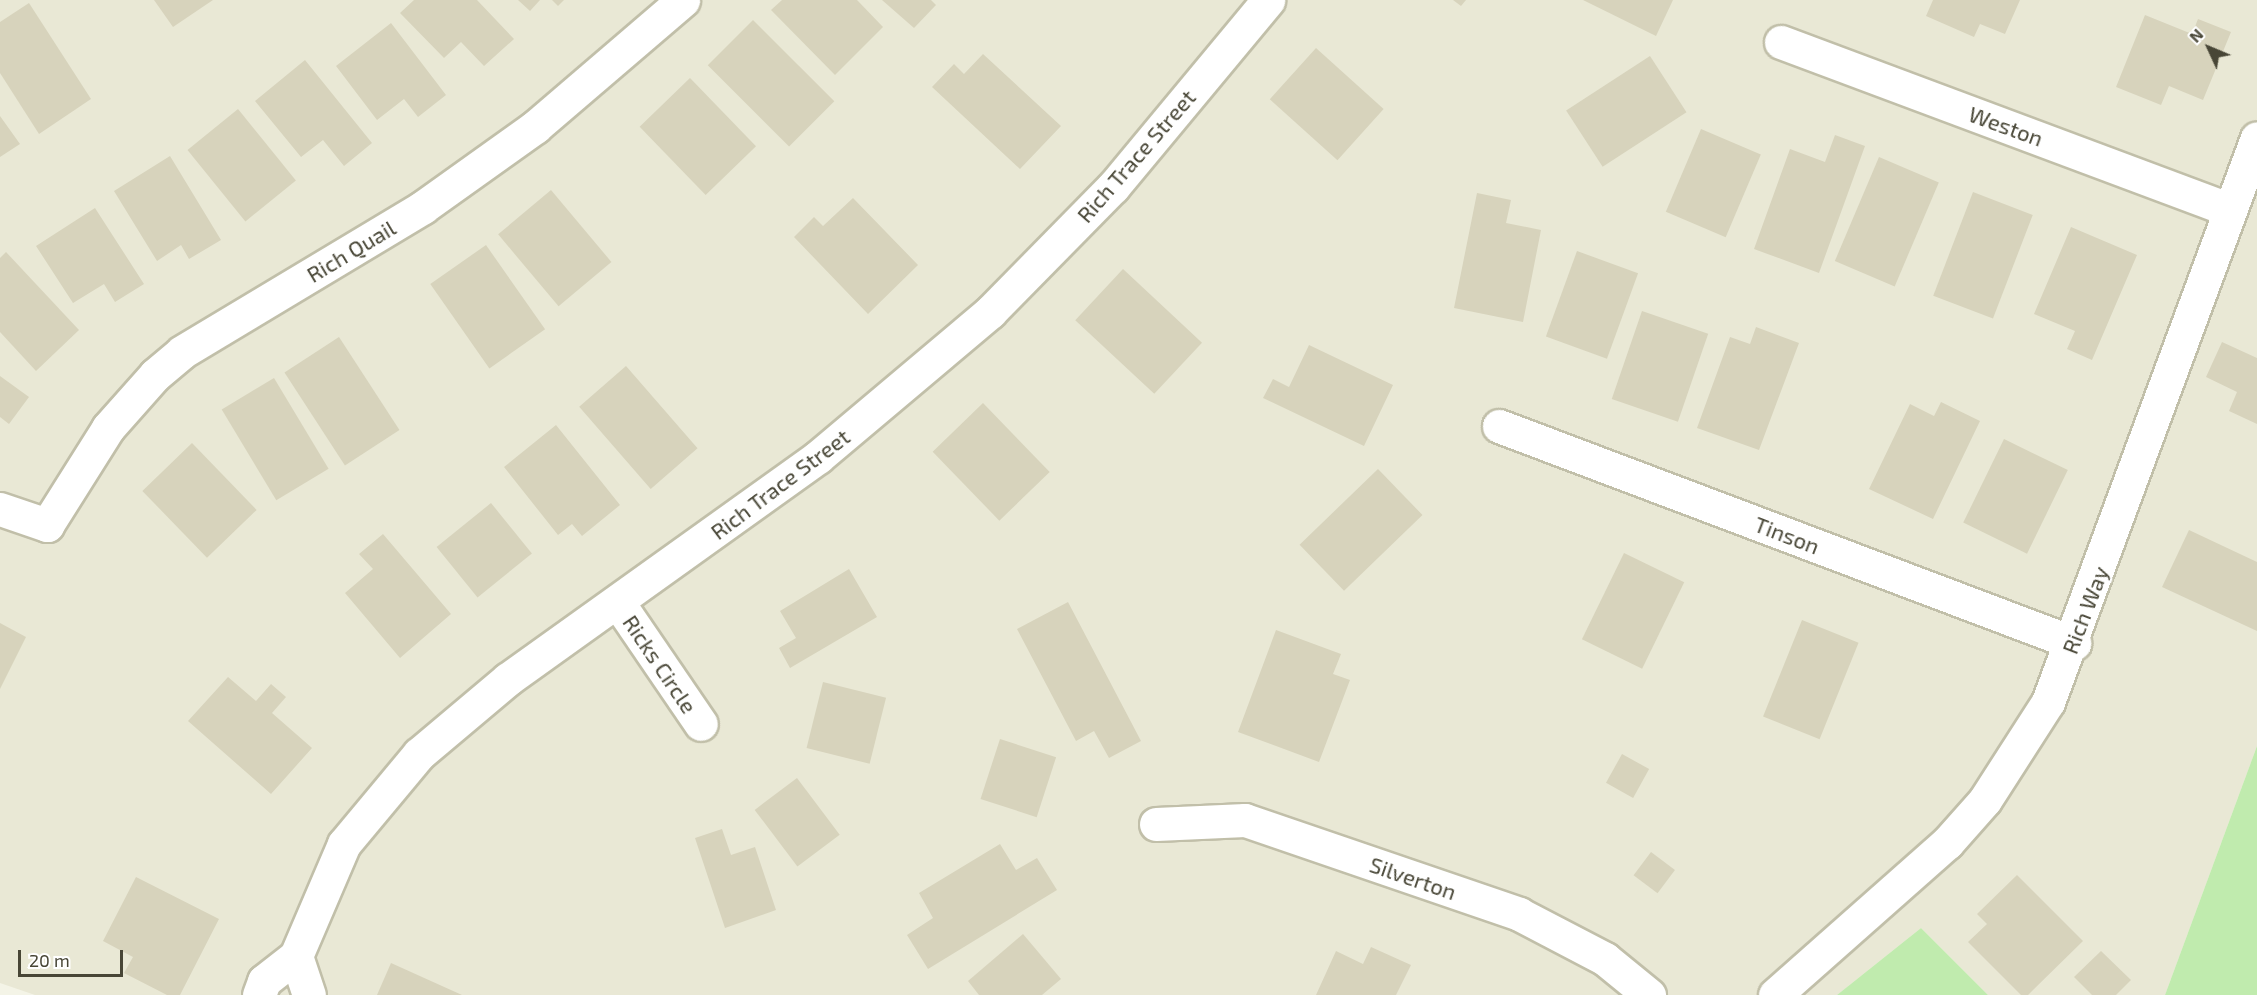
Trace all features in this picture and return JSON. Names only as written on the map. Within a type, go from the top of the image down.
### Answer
[{"type":"street","name":"Rich Quail","points":[[0,508],[46,525],[108,428],[164,367],[423,207],[535,127],[683,0]]},
{"type":"street","name":"Rich Trace Street","points":[[259,995],[264,981],[296,956],[344,844],[419,754],[508,679],[619,604],[818,457],[990,312],[1113,187],[1268,0]]},
{"type":"street","name":"Weston","points":[[1781,42],[2230,210]]},
{"type":"street","name":"Rich Way","points":[[1775,995],[1947,843],[1985,800],[2048,702],[2074,643],[2257,138]]},
{"type":"street","name":"Tinson","points":[[1499,426],[2074,643]]},
{"type":"street","name":"Ricks Circle","points":[[619,604],[701,724]]},
{"type":"street","name":"Silverton","points":[[1156,825],[1245,820],[1519,914],[1605,959],[1649,995]]},
{"type":"street","points":[[296,956],[309,995]]},
{"type":"shaded area","points":[[0,0],[2257,0],[2257,746],[2165,995],[1988,995],[1921,928],[1837,995],[35,995],[0,983]]},
{"type":"green space","points":[[2257,746],[2257,995],[2165,995]]},
{"type":"green space","points":[[1921,928],[1988,995],[1837,995]]},
{"type":"building","points":[[154,0],[213,0],[173,27]]},
{"type":"building","points":[[414,0],[477,0],[514,39],[484,66],[461,42],[444,58],[400,13]]},
{"type":"building","points":[[518,0],[540,0],[530,11]]},
{"type":"building","points":[[552,0],[564,0],[558,6]]},
{"type":"building","points":[[782,0],[857,0],[883,27],[835,75],[771,10]]},
{"type":"building","points":[[882,0],[931,0],[936,5],[914,28]]},
{"type":"building","points":[[1453,0],[1466,0],[1461,6]]},
{"type":"building","points":[[1583,0],[1673,0],[1656,36]]},
{"type":"building","points":[[1933,0],[2020,0],[2005,34],[1980,24],[1974,37],[1926,16]]},
{"type":"building","points":[[29,3],[91,99],[39,134],[0,73],[0,22]]},
{"type":"building","points":[[2145,15],[2192,34],[2198,19],[2231,32],[2203,100],[2169,86],[2161,105],[2116,87]]},
{"type":"building","points":[[753,20],[834,101],[789,147],[708,65]]},
{"type":"building","points":[[391,23],[446,95],[418,117],[404,99],[377,120],[336,66]]},
{"type":"building","points":[[1316,48],[1384,109],[1337,160],[1270,99]]},
{"type":"building","points":[[983,54],[1061,126],[1020,169],[932,87],[954,64],[964,74]]},
{"type":"building","points":[[1650,56],[1686,112],[1603,167],[1566,110]]},
{"type":"building","points":[[305,60],[372,143],[344,166],[323,140],[301,157],[255,101]]},
{"type":"building","points":[[690,78],[756,146],[706,195],[640,127]]},
{"type":"building","points":[[238,109],[296,180],[245,221],[187,150]]},
{"type":"building","points":[[0,116],[20,144],[0,157]]},
{"type":"building","points":[[1701,129],[1761,154],[1726,237],[1666,212]]},
{"type":"building","points":[[1835,135],[1865,146],[1819,273],[1754,249],[1790,149],[1825,162]]},
{"type":"building","points":[[170,156],[221,240],[189,259],[181,245],[157,261],[114,191]]},
{"type":"building","points":[[1879,157],[1939,182],[1895,286],[1835,261]]},
{"type":"building","points":[[551,190],[611,262],[559,306],[498,234]]},
{"type":"building","points":[[1973,192],[2033,215],[1993,319],[1933,296]]},
{"type":"building","points":[[1477,193],[1511,200],[1506,223],[1541,230],[1523,322],[1454,308]]},
{"type":"building","points":[[853,198],[918,265],[868,314],[794,237],[814,217],[823,226]]},
{"type":"building","points":[[95,208],[144,284],[115,302],[104,284],[73,303],[36,246]]},
{"type":"building","points":[[2071,227],[2137,255],[2092,360],[2067,349],[2075,331],[2034,314]]},
{"type":"building","points":[[486,245],[545,329],[489,368],[430,284]]},
{"type":"building","points":[[1577,251],[1638,273],[1607,359],[1546,337]]},
{"type":"building","points":[[6,252],[79,330],[36,371],[0,332],[0,258]]},
{"type":"building","points":[[1123,269],[1202,343],[1154,394],[1075,320]]},
{"type":"building","points":[[1642,311],[1708,334],[1678,422],[1612,399]]},
{"type":"building","points":[[1756,327],[1799,343],[1759,450],[1697,428],[1730,337],[1750,344]]},
{"type":"building","points":[[339,337],[399,430],[345,465],[284,372]]},
{"type":"building","points":[[2222,342],[2257,358],[2257,424],[2229,411],[2237,392],[2206,377]]},
{"type":"building","points":[[1309,345],[1393,385],[1364,446],[1263,398],[1273,379],[1289,387]]},
{"type":"building","points":[[626,366],[698,448],[651,489],[579,407]]},
{"type":"building","points":[[0,376],[29,397],[9,424],[0,417]]},
{"type":"building","points":[[274,378],[329,469],[276,500],[222,409]]},
{"type":"building","points":[[1941,402],[1980,421],[1933,519],[1869,489],[1910,404],[1934,416]]},
{"type":"building","points":[[983,403],[1050,472],[999,521],[933,452]]},
{"type":"building","points":[[556,425],[620,505],[582,536],[572,524],[558,535],[504,467]]},
{"type":"building","points":[[2004,439],[2068,470],[2027,554],[1963,523]]},
{"type":"building","points":[[192,443],[257,510],[207,558],[142,491]]},
{"type":"building","points":[[1378,469],[1422,515],[1344,591],[1300,545]]},
{"type":"building","points":[[491,503],[532,554],[478,598],[437,547]]},
{"type":"building","points":[[2189,530],[2257,562],[2257,631],[2162,587]]},
{"type":"building","points":[[383,534],[451,614],[400,658],[345,593],[373,569],[359,554]]},
{"type":"building","points":[[1624,553],[1684,582],[1642,669],[1582,639]]},
{"type":"building","points":[[849,569],[877,617],[790,668],[779,648],[796,638],[780,611]]},
{"type":"building","points":[[1068,602],[1141,741],[1109,758],[1094,731],[1076,741],[1017,629]]},
{"type":"building","points":[[1802,620],[1859,643],[1820,739],[1763,716]]},
{"type":"building","points":[[0,623],[26,637],[0,689]]},
{"type":"building","points":[[1276,630],[1341,654],[1333,674],[1350,680],[1319,762],[1238,732]]},
{"type":"building","points":[[228,677],[256,701],[271,684],[286,697],[272,713],[312,748],[271,794],[188,721]]},
{"type":"building","points":[[823,682],[886,698],[870,764],[807,748]]},
{"type":"building","points":[[1000,739],[1056,757],[1037,817],[981,799]]},
{"type":"building","points":[[1622,754],[1649,769],[1633,798],[1606,783]]},
{"type":"building","points":[[797,778],[840,835],[797,867],[755,810]]},
{"type":"building","points":[[722,829],[731,855],[755,847],[776,910],[725,928],[695,838]]},
{"type":"building","points":[[1000,844],[1016,870],[1037,858],[1057,890],[928,969],[907,935],[933,918],[919,893]]},
{"type":"building","points":[[1651,852],[1675,870],[1658,893],[1634,875]]},
{"type":"building","points":[[2017,875],[2083,941],[2028,995],[2021,995],[1968,942],[1987,924],[1977,914]]},
{"type":"building","points":[[136,877],[219,919],[180,995],[167,995],[124,973],[133,957],[103,941]]},
{"type":"building","points":[[1023,934],[1061,979],[1042,995],[979,995],[968,981]]},
{"type":"building","points":[[1371,947],[1411,965],[1396,995],[1316,995],[1336,951],[1363,964]]},
{"type":"building","points":[[2101,951],[2131,980],[2116,995],[2092,995],[2074,977]]},
{"type":"building","points":[[391,963],[462,995],[377,995]]}]
